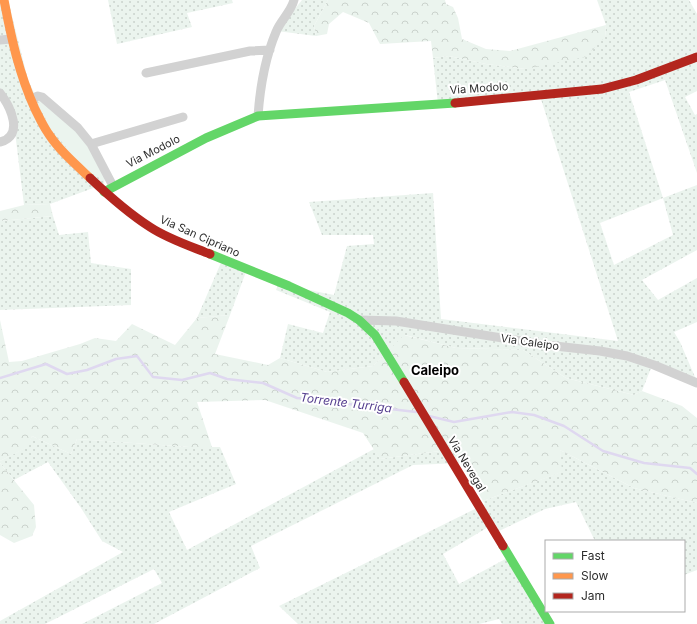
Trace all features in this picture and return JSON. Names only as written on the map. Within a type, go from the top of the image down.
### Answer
[{"type":"main road","name":"Via San Cipriano","points":[[4,0],[11,39],[25,86],[43,125],[56,144],[74,164],[104,192],[126,211],[162,234],[314,296],[359,320]]},
{"type":"main road","name":"Via Modolo","points":[[104,192],[206,138],[258,116],[483,101],[602,89],[636,80],[697,57]]},
{"type":"main road","name":"Via Nevegal","points":[[359,320],[367,326],[380,342],[550,624]]},
{"type":"street","points":[[258,116],[259,97],[270,50],[278,27],[294,0]]},
{"type":"street","points":[[0,40],[11,39]]},
{"type":"street","points":[[146,73],[250,51],[270,50]]},
{"type":"street","points":[[0,93],[10,113],[14,127],[13,134],[0,142]]},
{"type":"street","points":[[31,99],[38,96],[42,97],[78,128],[91,144],[113,186]]},
{"type":"street","points":[[91,144],[183,116]]},
{"type":"street","name":"Via Caleipo","points":[[359,320],[396,321],[627,356],[654,365],[697,383]]},
{"type":"green space","points":[[0,0],[8,0],[28,80],[38,101],[105,177],[104,184],[50,204],[24,205],[15,132],[0,93]]},
{"type":"green space","points":[[108,0],[232,0],[233,3],[187,13],[192,27],[117,44]]},
{"type":"green space","points":[[302,0],[328,0],[314,26],[316,36],[277,31]]},
{"type":"green space","points":[[328,0],[445,0],[446,4],[453,7],[458,18],[462,39],[486,49],[510,51],[606,25],[605,37],[585,57],[525,69],[486,64],[449,56],[433,58],[431,41],[380,44],[369,23],[343,12],[329,24],[327,34],[316,36],[314,26]]},
{"type":"green space","points":[[597,0],[689,0],[697,14],[697,91],[685,97],[695,115],[697,114],[697,173],[665,80],[629,92],[663,198],[697,185],[697,250],[642,280],[658,300],[697,278],[697,322],[674,332],[680,342],[695,377],[653,363],[642,391],[634,395],[566,378],[523,350],[456,348],[405,335],[373,366],[327,372],[280,358],[288,324],[323,333],[330,312],[276,290],[279,282],[289,286],[334,295],[347,246],[374,244],[373,235],[322,235],[309,202],[433,193],[441,319],[618,341],[540,96],[438,104],[433,58],[449,56],[486,64],[525,69],[605,37],[606,25]],"holes":[[[663,198],[673,235],[614,265],[600,223]]]},
{"type":"green space","points":[[40,100],[79,133],[105,177],[102,179],[89,171],[66,148],[46,120],[38,101]]},
{"type":"green space","points":[[50,204],[53,216],[0,221],[0,211],[24,205]]},
{"type":"green space","points":[[53,216],[59,235],[88,232],[91,263],[131,269],[131,305],[0,310],[0,221]]},
{"type":"green space","points":[[223,258],[247,269],[230,315],[197,318]]},
{"type":"green space","points":[[230,315],[215,354],[268,365],[280,358],[327,372],[373,366],[404,335],[456,348],[523,350],[566,378],[634,395],[642,391],[682,406],[697,418],[697,503],[634,488],[560,450],[562,472],[483,501],[461,463],[455,449],[380,459],[363,433],[265,400],[197,402],[212,447],[189,447],[77,439],[71,454],[32,436],[28,447],[0,461],[0,320],[9,362],[22,361],[80,344],[95,338],[116,341],[132,324],[175,345],[197,318]]},
{"type":"green space","points":[[32,436],[71,454],[77,439],[189,447],[220,447],[236,484],[169,512],[187,550],[374,449],[380,459],[455,449],[461,463],[413,465],[251,546],[260,568],[154,624],[82,624],[162,583],[154,569],[45,624],[0,624],[0,621],[123,552],[102,541],[81,508],[48,462],[14,480],[0,463],[0,461],[27,447]]},
{"type":"green space","points":[[560,450],[634,488],[697,503],[697,570],[685,575],[685,540],[595,540],[576,502],[545,509],[499,531],[495,523],[443,554],[459,584],[513,555],[553,624],[502,624],[499,619],[479,624],[298,624],[279,606],[485,504],[483,501],[561,472]]},
{"type":"green space","points":[[0,463],[34,505],[36,527],[32,536],[14,543],[0,535]]},
{"type":"waterway","name":"Torrente Turriga","points":[[0,378],[46,364],[67,374],[87,370],[116,359],[137,356],[153,377],[182,380],[210,373],[227,379],[263,383],[297,398],[416,412]]},
{"type":"waterway","name":"Torrente Turriga","points":[[429,416],[454,422],[512,412],[534,415],[564,426],[603,451],[644,463],[690,468],[697,474]]},
{"type":"traffic: fast","points":[[104,192],[206,138],[258,116],[455,103]]},
{"type":"traffic: fast","points":[[210,254],[289,286],[348,313],[359,320],[375,335],[404,382]]},
{"type":"traffic: fast","points":[[503,546],[550,624]]},
{"type":"traffic: slow","points":[[4,0],[16,55],[24,82],[35,109],[52,139],[90,178]]},
{"type":"traffic: jam","points":[[455,103],[602,89],[636,80],[697,57]]},
{"type":"traffic: jam","points":[[90,178],[119,204],[150,227],[172,239],[210,254]]},
{"type":"traffic: jam","points":[[404,382],[503,546]]},
{"type":"district","name":"Caleipo","points":[[435,370]]}]
